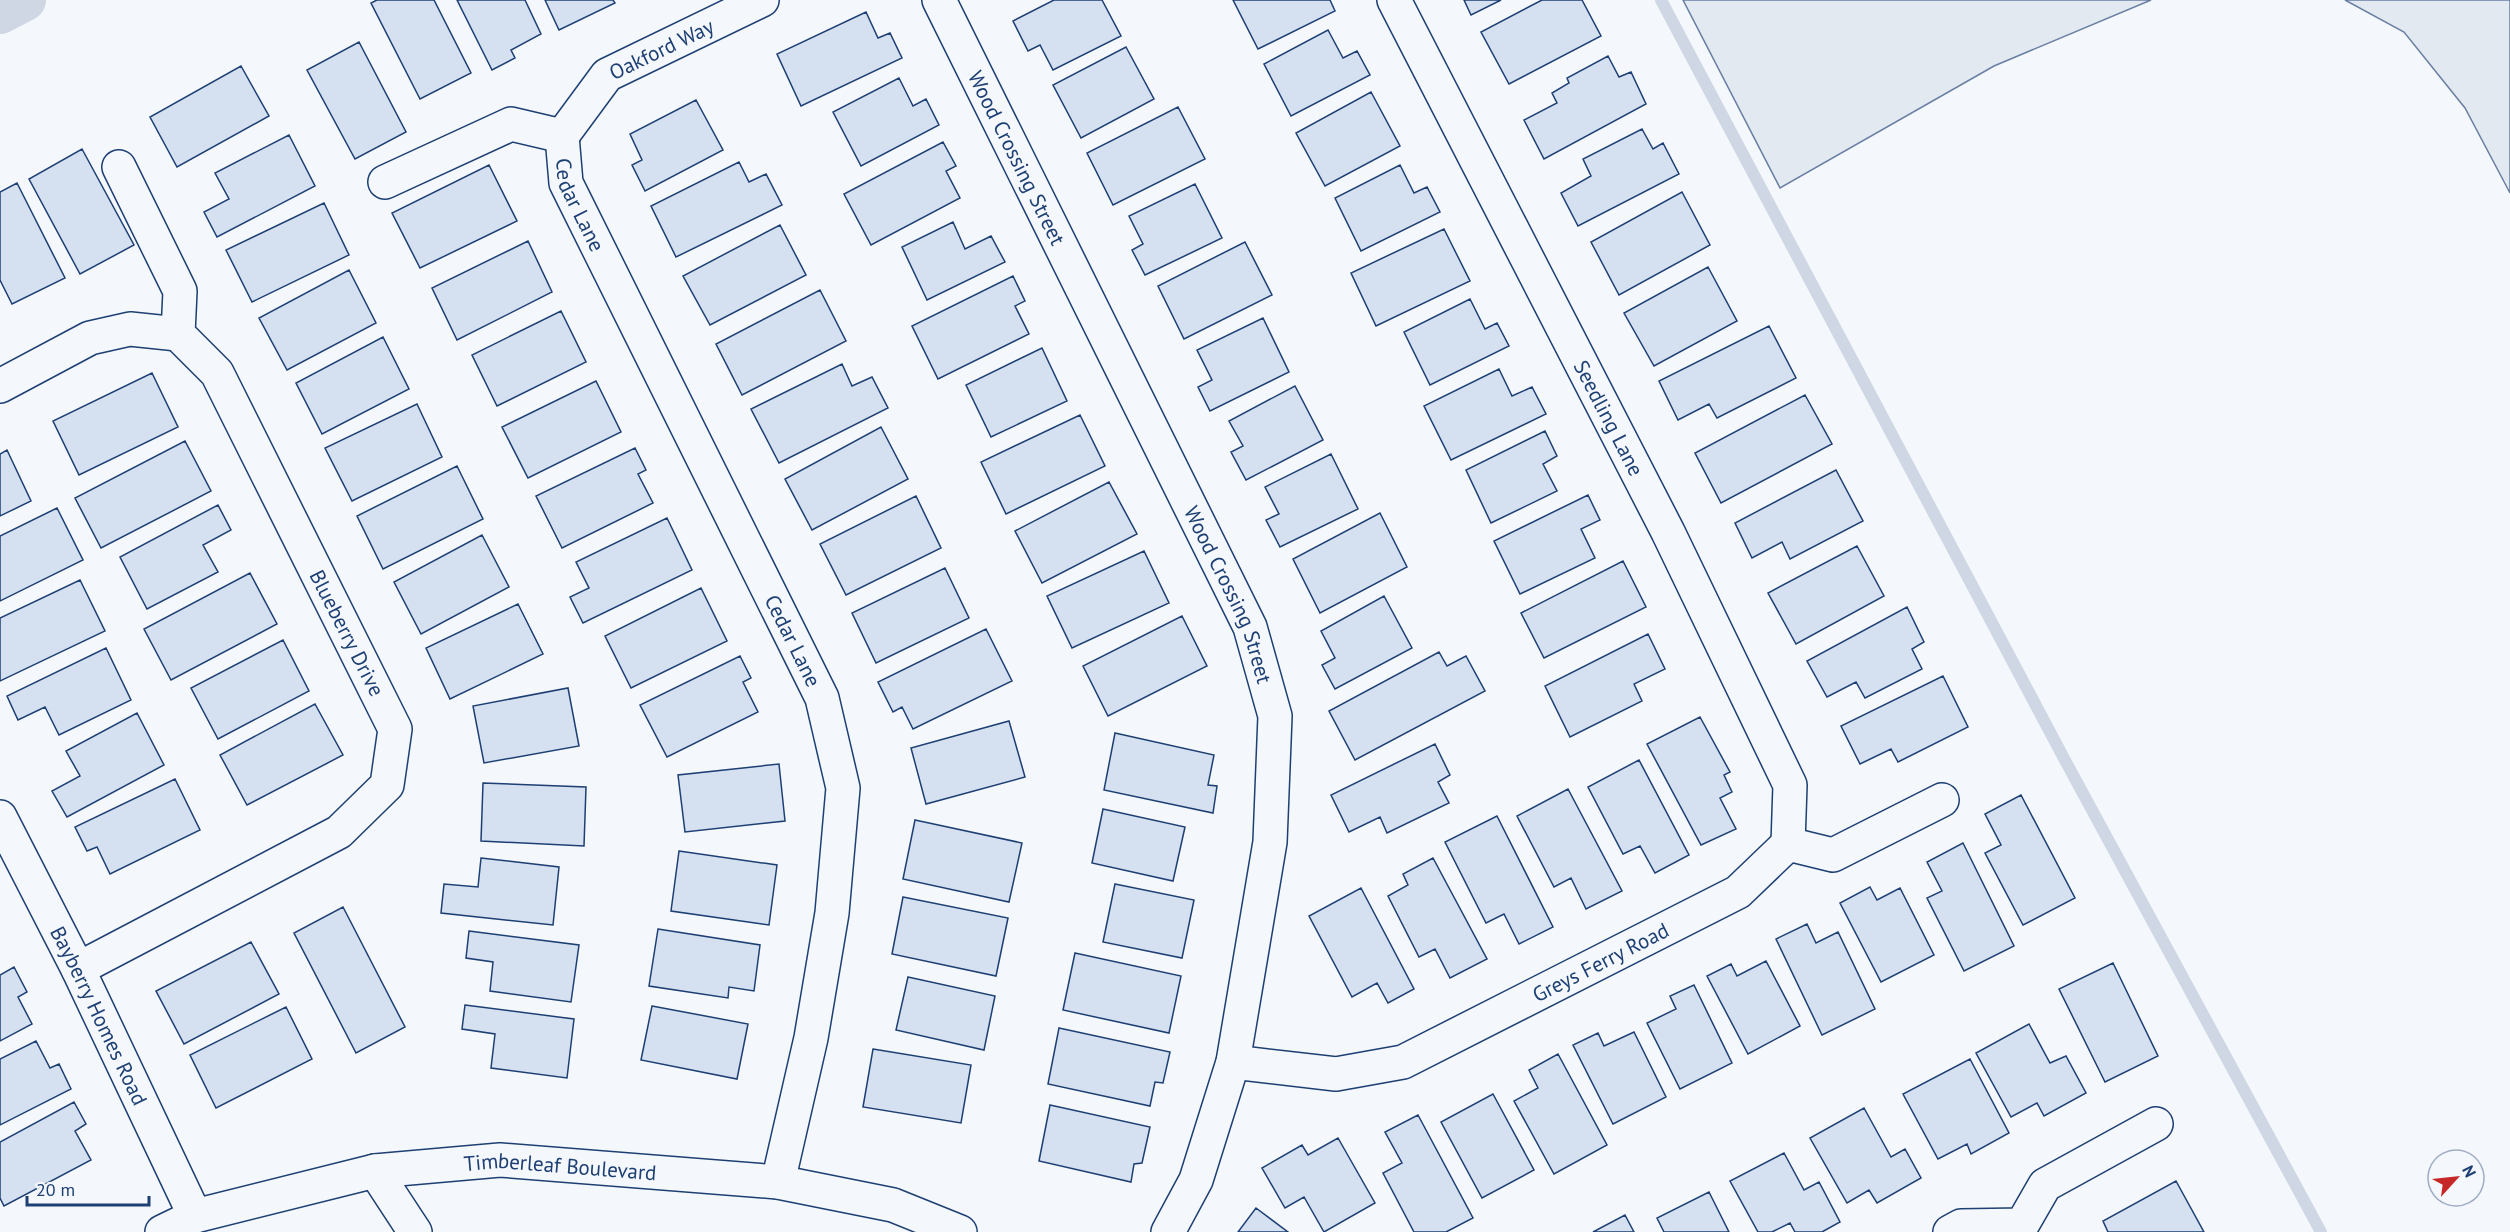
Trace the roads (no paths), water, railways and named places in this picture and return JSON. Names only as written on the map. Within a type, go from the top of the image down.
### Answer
[{"type":"street","name":"Oakford Way","points":[[562,136],[607,75],[762,0]]},
{"type":"street","name":"Wood Crossing Street","points":[[939,0],[1253,638],[1275,716],[1270,842],[1233,1062],[1196,1180],[1168,1232]]},
{"type":"street","name":"Seedling Lane","points":[[1394,0],[1668,532],[1791,785],[1788,844]]},
{"type":"street","points":[[385,182],[511,124],[562,136]]},
{"type":"street","name":"Cedar Lane","points":[[562,136],[566,183],[822,698],[843,788],[832,913],[811,1038],[778,1182]]},
{"type":"street","points":[[0,386],[90,338],[130,329],[178,334],[180,291],[119,166]]},
{"type":"street","name":"Blueberry Drive","points":[[78,969],[339,832],[387,785],[395,729],[217,373],[178,334]]},
{"type":"street","points":[[1788,844],[1833,855],[1942,800]]},
{"type":"street","name":"Bayberry Homes Road","points":[[0,817],[78,969],[195,1216]]},
{"type":"street","name":"Greys Ferry Road","points":[[1233,1062],[1336,1074],[1403,1062],[1738,892],[1788,844]]},
{"type":"street","points":[[1950,1232],[1961,1226],[2025,1229],[2045,1185],[2156,1124]]},
{"type":"street","name":"Timberleaf Boulevard","points":[[162,1232],[195,1216],[375,1171],[500,1160],[778,1182],[893,1205],[960,1232]]},
{"type":"street","points":[[375,1171],[415,1232]]},
{"type":"waterway","points":[[0,13],[25,0]]},
{"type":"waterway","points":[[1661,0],[2067,764],[2321,1232]]}]
